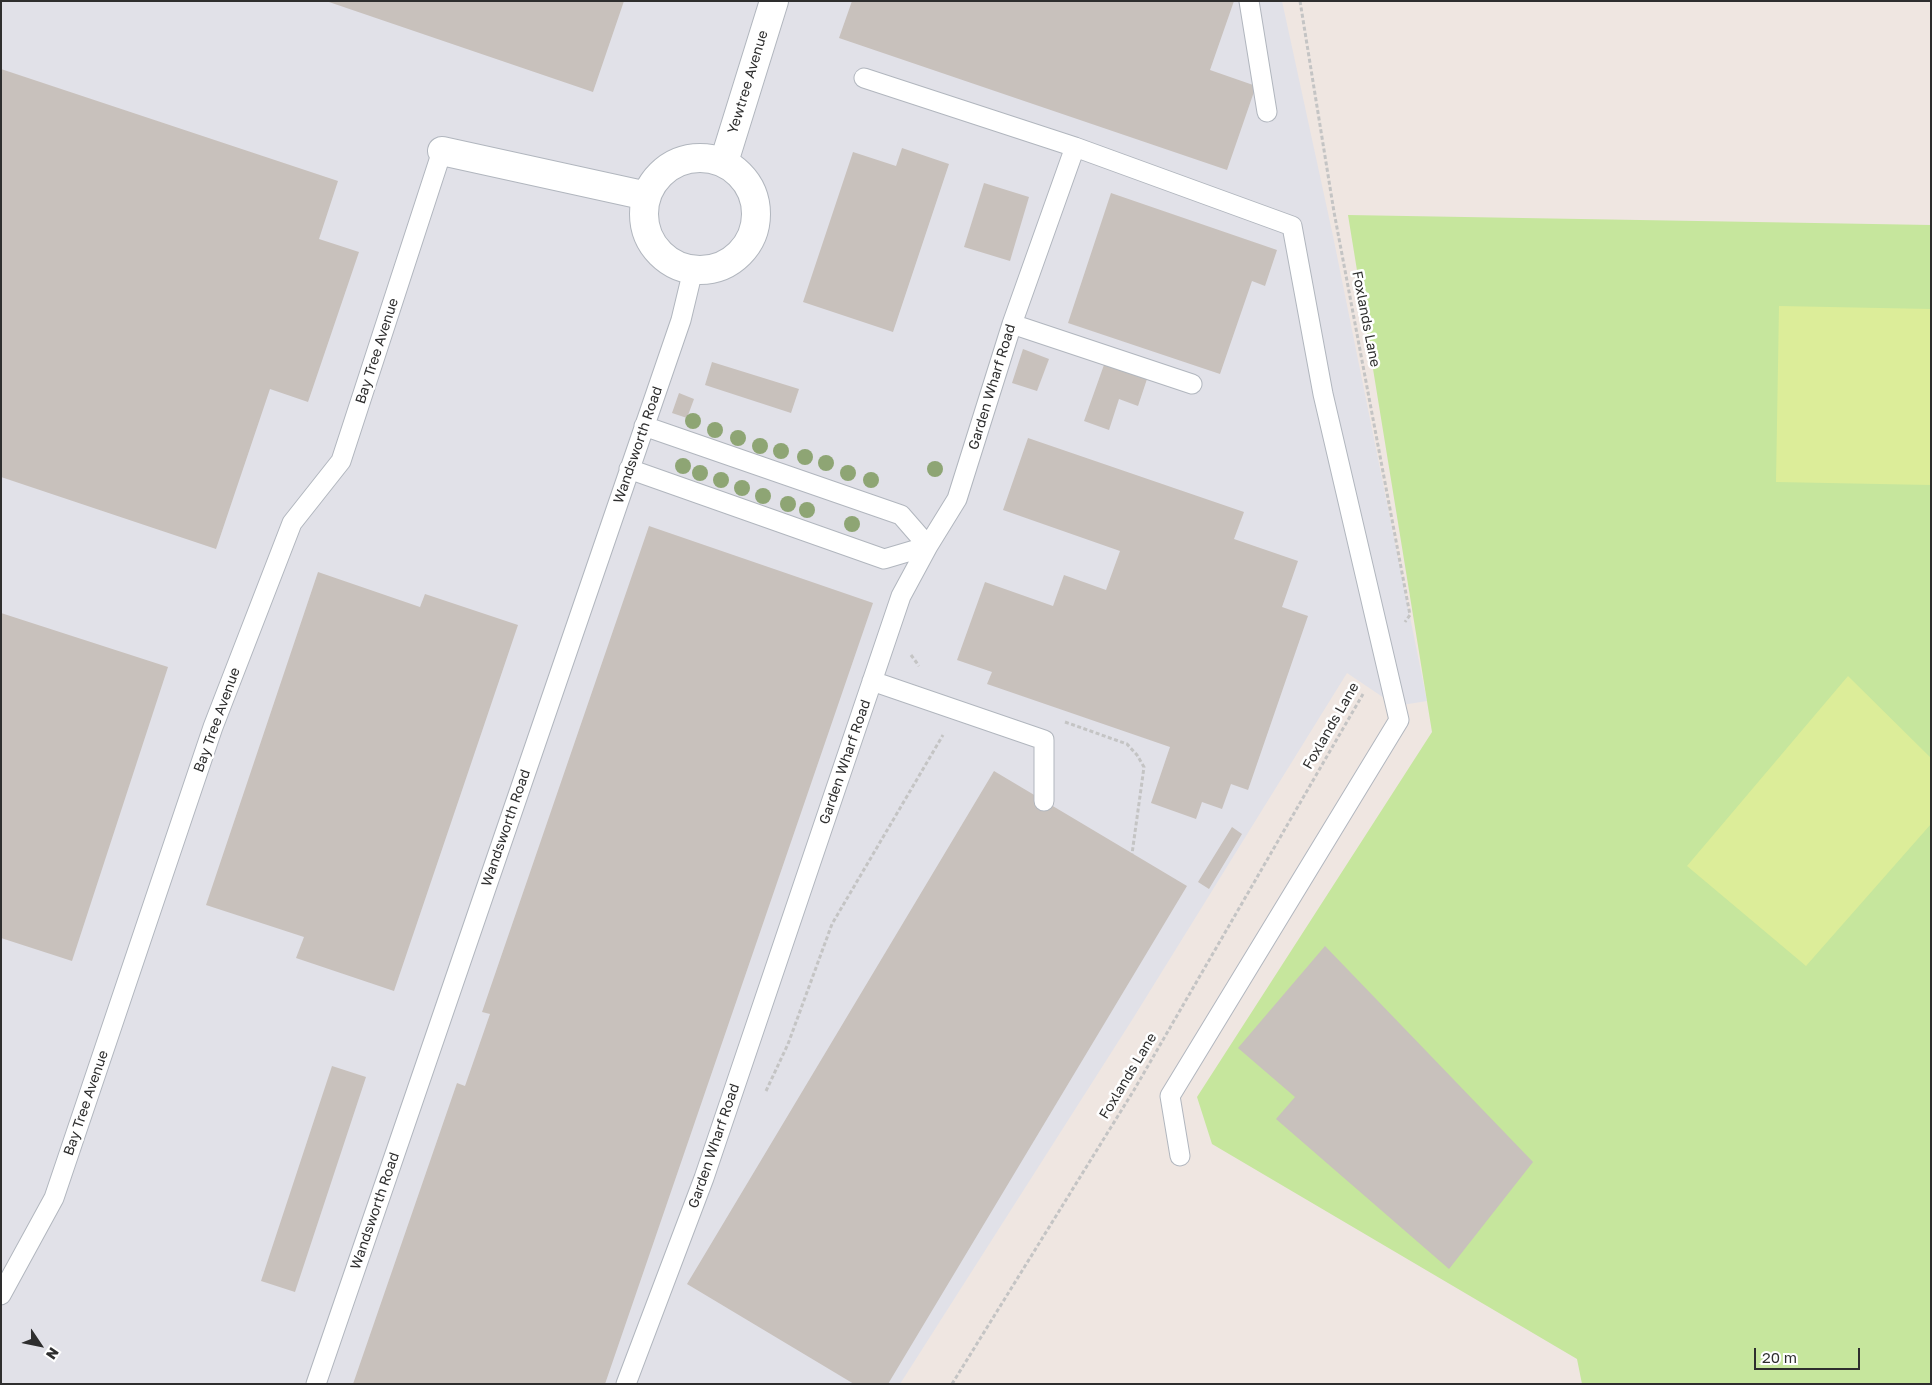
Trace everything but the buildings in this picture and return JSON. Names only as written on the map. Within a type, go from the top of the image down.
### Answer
[{"type":"street","name":"Yewtree Avenue","points":[[724,162],[774,1]]},
{"type":"street","points":[[442,151],[646,196]]},
{"type":"street","points":[[706,157],[724,162],[739,172],[750,186],[756,203],[756,221],[752,238],[742,253],[728,264],[711,270],[693,270],[677,266],[663,257],[652,244],[645,229],[644,212],[646,196],[655,179],[670,166],[687,159],[706,157]]},
{"type":"lane","points":[[1249,1],[1267,112]]},
{"type":"lane","points":[[864,78],[1075,147],[1292,226],[1323,394],[1399,720],[1170,1096],[1180,1156]]},
{"type":"lane","name":"Garden Wharf Road","points":[[626,1384],[704,1178],[901,596],[928,546],[957,500],[1012,324],[1075,147]]},
{"type":"lane","name":"Bay Tree Avenue","points":[[1,1295],[54,1198],[213,727],[292,523],[340,461],[442,151]]},
{"type":"lane","name":"Wandsworth Road","points":[[316,1384],[681,320],[693,270]]},
{"type":"lane","points":[[1012,324],[1192,384]]},
{"type":"lane","points":[[629,469],[884,559],[928,546],[901,515],[644,426]]},
{"type":"lane","points":[[872,681],[1044,740],[1044,801]]},
{"type":"path","name":"Foxlands Lane","points":[[952,1384],[1134,1090],[1410,615],[1334,212],[1300,1]]},
{"type":"path","points":[[764,1094],[788,1044],[832,924],[944,734],[953,708]]},
{"type":"shaded area","points":[[1,1],[1282,1],[1333,236],[1427,701],[1396,706],[1347,673],[1132,1020],[900,1384],[1,1384]]},
{"type":"green space","points":[[1348,215],[1931,225],[1931,1384],[1582,1384],[1577,1359],[1212,1144],[1197,1097],[1432,732]]},
{"type":"green space","points":[[1779,306],[1931,309],[1931,485],[1776,482]]},
{"type":"green space","points":[[1848,676],[1931,758],[1931,824],[1806,966],[1687,866]]}]
